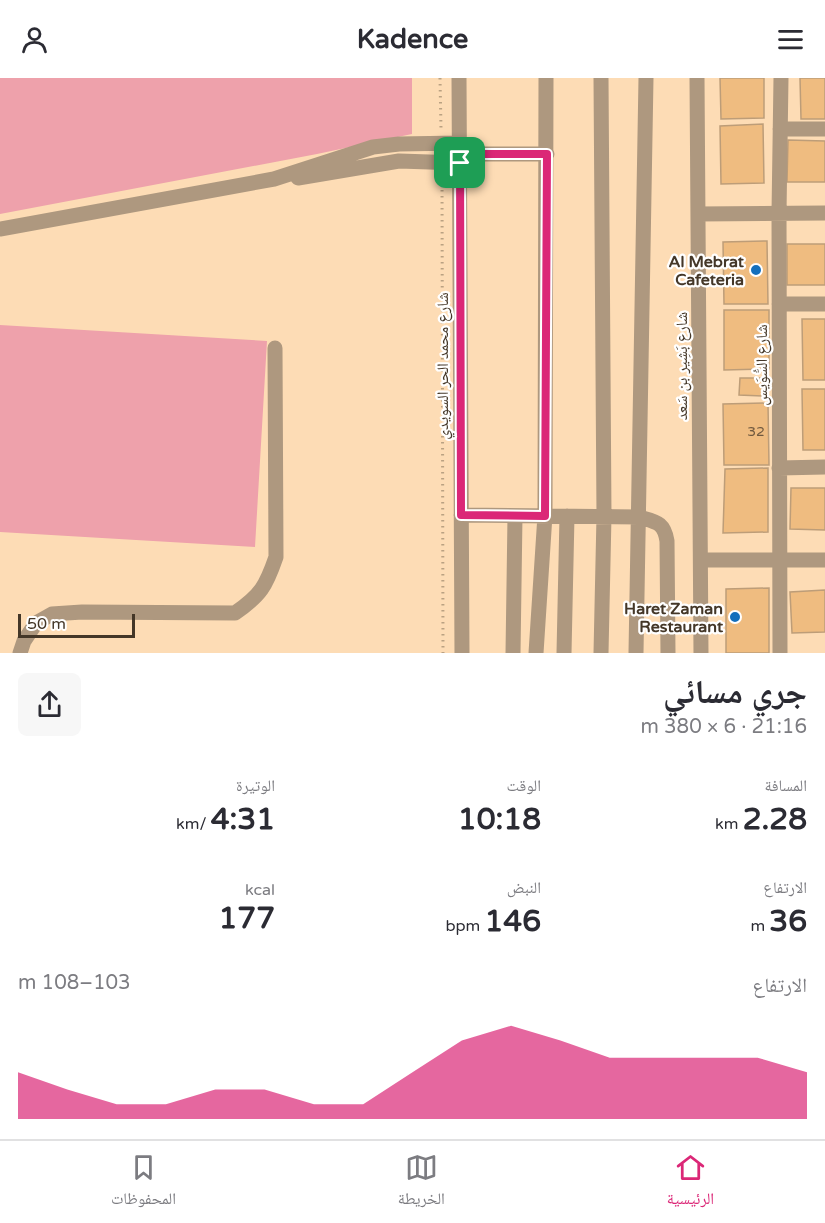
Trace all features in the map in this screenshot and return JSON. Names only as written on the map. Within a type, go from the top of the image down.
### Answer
[{"type":"street","name":"شارع محمد الحر السويدي","points":[[459,78],[462,653]]},
{"type":"street","points":[[536,653],[545,516],[546,78]]},
{"type":"street","points":[[601,78],[604,516],[601,653]]},
{"type":"street","points":[[636,653],[646,78]]},
{"type":"street","name":"شارع بَشِير بن سَعد","points":[[697,78],[701,653]]},
{"type":"street","name":"شارع السُّوَيس","points":[[780,653],[781,78]]},
{"type":"street","points":[[780,129],[825,129]]},
{"type":"street","points":[[4,226],[57,220],[274,178],[360,150],[399,144],[442,143],[460,153]]},
{"type":"street","points":[[399,144],[399,161]]},
{"type":"street","points":[[274,178],[320,175],[399,161],[442,162],[460,153],[547,154]]},
{"type":"street","points":[[698,214],[825,213]]},
{"type":"street","points":[[779,304],[825,304]]},
{"type":"street","points":[[20,653],[24,641],[36,623],[52,614],[82,612],[235,613],[255,599],[268,580],[276,557],[275,348]]},
{"type":"street","points":[[779,468],[825,467]]},
{"type":"street","points":[[461,515],[639,517],[655,522],[665,529],[668,653]]},
{"type":"street","points":[[513,653],[515,516]]},
{"type":"street","points":[[564,653],[567,516]]},
{"type":"street","points":[[701,560],[825,560]]},
{"type":"path","points":[[440,78],[442,143]]},
{"type":"path","points":[[442,162],[443,653]]},
{"type":"shaded area","points":[[0,78],[412,78],[412,134],[0,214]]},
{"type":"shaded area","points":[[0,325],[267,341],[255,547],[0,532]]},
{"type":"building","points":[[720,78],[764,78],[764,118],[721,119]]},
{"type":"building","points":[[800,78],[825,78],[825,119],[801,119]]},
{"type":"building","points":[[763,124],[764,183],[721,184],[720,126]]},
{"type":"building","points":[[788,140],[825,141],[825,182],[787,182]]},
{"type":"building","points":[[767,241],[768,304],[724,304],[723,242]]},
{"type":"building","points":[[787,244],[825,244],[825,285],[787,285]]},
{"type":"building","points":[[724,310],[769,310],[769,369],[724,370]]},
{"type":"building","points":[[802,319],[825,319],[825,380],[803,380]]},
{"type":"building","points":[[740,378],[763,378],[762,396],[739,395]]},
{"type":"building","points":[[802,389],[825,389],[825,450],[803,450]]},
{"type":"building","points":[[768,403],[769,465],[724,465],[723,404]]},
{"type":"building","points":[[768,468],[768,532],[723,533],[725,469]]},
{"type":"building","points":[[791,488],[825,488],[825,530],[790,529]]},
{"type":"building","points":[[769,588],[769,653],[726,653],[726,589]]},
{"type":"building","points":[[825,590],[825,632],[792,633],[790,592]]},
{"type":"place","name":"Al Mebrat Cafeteria","points":[[756,270]]},
{"type":"place","name":"Haret Zaman Restaurant","points":[[735,617]]},
{"type":"route","points":[[460,154],[547,154],[545,516],[461,515],[460,163],[460,154]]}]
